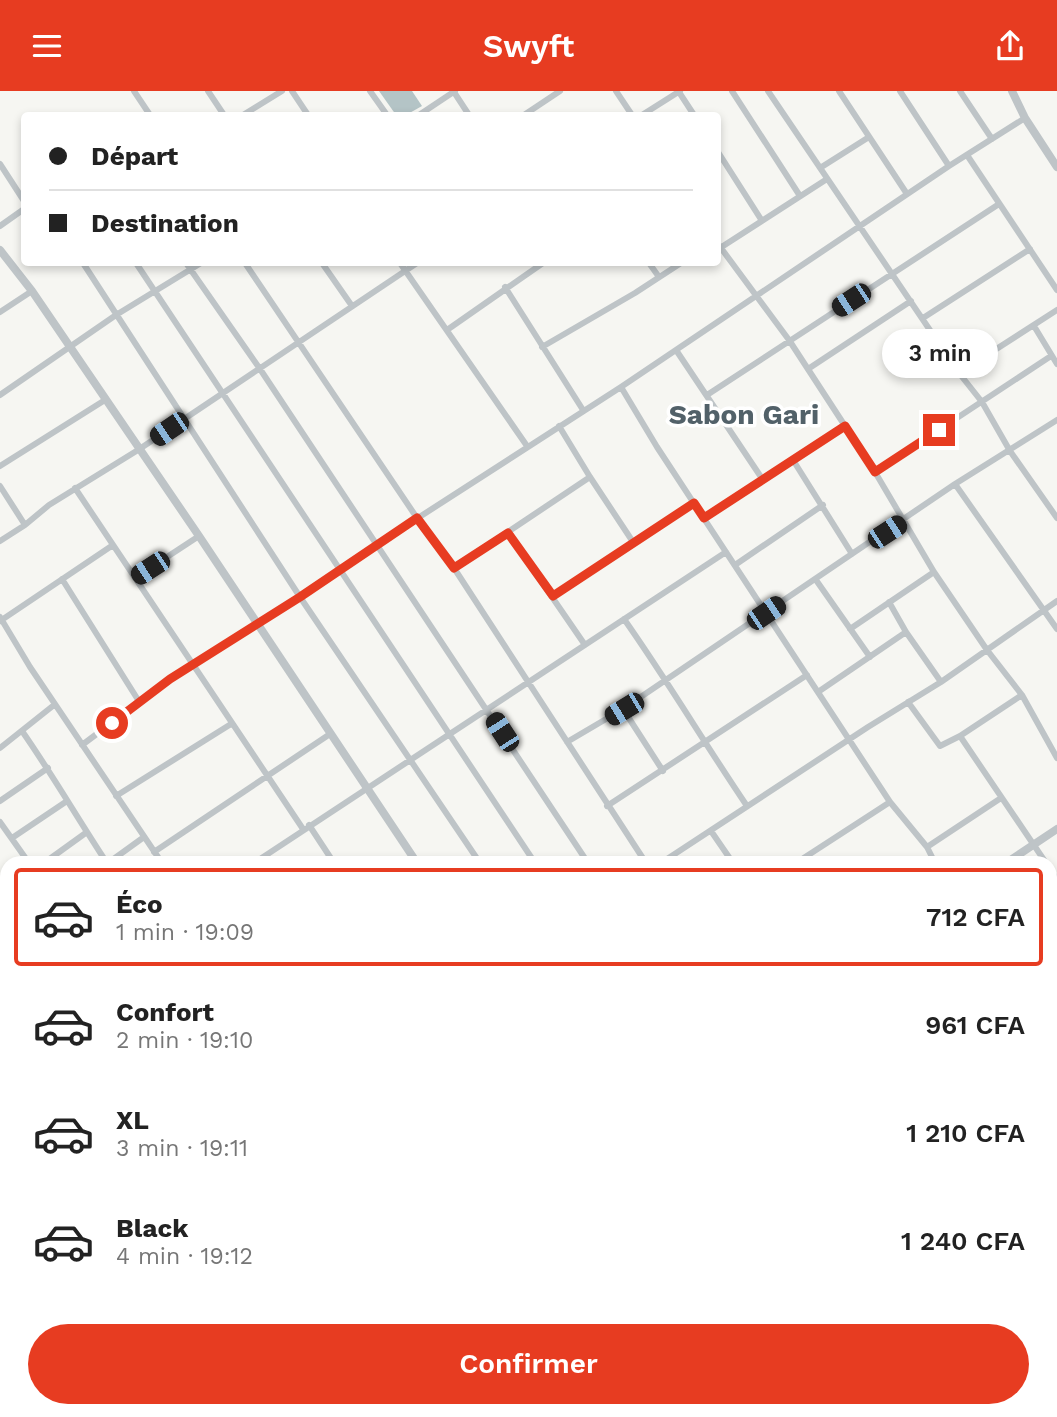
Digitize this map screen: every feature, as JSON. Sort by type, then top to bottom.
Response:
[{"type":"street","points":[[134,91],[148,112]]},
{"type":"street","points":[[208,91],[222,112]]},
{"type":"street","points":[[248,112],[282,91]]},
{"type":"street","points":[[370,91],[385,112]]},
{"type":"street","points":[[528,112],[560,91]]},
{"type":"street","points":[[616,91],[630,112]]},
{"type":"street","points":[[732,91],[800,196]]},
{"type":"street","points":[[768,91],[959,373],[982,402],[1010,451],[1057,518]]},
{"type":"street","points":[[839,91],[908,194]]},
{"type":"street","points":[[900,91],[949,166]]},
{"type":"street","points":[[960,91],[992,139]]},
{"type":"street","points":[[1012,91],[1025,118],[1057,167]]},
{"type":"street","points":[[294,92],[306,112]]},
{"type":"street","points":[[424,112],[454,92],[467,112]]},
{"type":"street","points":[[647,112],[679,92],[692,112]]},
{"type":"street","points":[[82,745],[194,664],[621,387],[949,166],[1025,118]]},
{"type":"street","points":[[820,168],[869,137]]},
{"type":"street","points":[[967,155],[1057,290]]},
{"type":"street","points":[[721,157],[762,221]]},
{"type":"street","points":[[0,164],[21,196]]},
{"type":"street","points":[[721,245],[827,179]]},
{"type":"street","points":[[707,395],[999,204]]},
{"type":"street","points":[[0,226],[21,211]]},
{"type":"street","points":[[721,249],[789,340],[875,472],[934,572],[987,650],[1022,695],[1057,758]]},
{"type":"street","points":[[923,318],[1030,249]]},
{"type":"street","points":[[0,250],[32,291],[199,536],[412,856]]},
{"type":"street","points":[[85,266],[300,597],[475,856]]},
{"type":"street","points":[[138,266],[530,856]]},
{"type":"street","points":[[189,266],[583,856]]},
{"type":"street","points":[[0,395],[116,315],[196,266]]},
{"type":"street","points":[[247,266],[417,518],[454,568],[641,856]]},
{"type":"street","points":[[324,266],[352,306]]},
{"type":"street","points":[[402,266],[527,446]]},
{"type":"street","points":[[0,541],[49,505],[138,450],[412,266]]},
{"type":"street","points":[[447,330],[538,266]]},
{"type":"street","points":[[651,266],[659,277]]},
{"type":"street","points":[[542,347],[676,266]]},
{"type":"street","points":[[505,287],[583,410]]},
{"type":"street","points":[[0,312],[32,291]]},
{"type":"street","points":[[808,369],[911,300]]},
{"type":"street","points":[[959,373],[1057,310]]},
{"type":"street","points":[[1034,326],[1057,364]]},
{"type":"street","points":[[676,350],[763,480]]},
{"type":"street","points":[[875,472],[1051,356]]},
{"type":"street","points":[[621,387],[890,802],[932,856]]},
{"type":"street","points":[[0,466],[105,400]]},
{"type":"street","points":[[567,743],[624,709],[710,648],[1057,420]]},
{"type":"street","points":[[559,426],[633,542]]},
{"type":"street","points":[[704,518],[845,426]]},
{"type":"street","points":[[793,460],[852,554]]},
{"type":"street","points":[[454,568],[590,477]]},
{"type":"street","points":[[956,484],[1057,629]]},
{"type":"street","points":[[0,486],[25,525]]},
{"type":"street","points":[[75,488],[266,776],[329,856]]},
{"type":"street","points":[[553,596],[694,503]]},
{"type":"street","points":[[735,565],[823,505]]},
{"type":"street","points":[[508,533],[585,645]]},
{"type":"street","points":[[135,578],[199,536]]},
{"type":"street","points":[[113,545],[1,619],[54,705],[157,856]]},
{"type":"street","points":[[264,856],[726,552]]},
{"type":"street","points":[[850,629],[934,572]]},
{"type":"street","points":[[62,579],[140,703]]},
{"type":"street","points":[[816,580],[870,657]]},
{"type":"street","points":[[672,856],[849,739],[941,682],[1057,601]]},
{"type":"street","points":[[889,602],[941,682]]},
{"type":"street","points":[[624,619],[747,806]]},
{"type":"street","points":[[818,692],[906,632]]},
{"type":"street","points":[[607,806],[807,675]]},
{"type":"street","points":[[908,702],[940,746],[1022,695]]},
{"type":"street","points":[[0,748],[54,705]]},
{"type":"street","points":[[624,709],[663,771]]},
{"type":"street","points":[[116,796],[231,724]]},
{"type":"street","points":[[22,731],[102,856]]},
{"type":"street","points":[[154,852],[330,734]]},
{"type":"street","points":[[960,736],[1042,856]]},
{"type":"street","points":[[0,800],[48,768]]},
{"type":"street","points":[[927,847],[1001,798]]},
{"type":"street","points":[[12,838],[67,801]]},
{"type":"street","points":[[809,856],[890,802]]},
{"type":"street","points":[[0,822],[24,856]]},
{"type":"street","points":[[1016,856],[1057,829]]},
{"type":"street","points":[[712,831],[728,856]]},
{"type":"street","points":[[54,856],[87,832]]},
{"type":"street","points":[[117,856],[144,837]]},
{"type":"shaded area","points":[[379,91],[412,91],[422,106],[411,112],[394,112]]},
{"type":"district","name":"Sabon Gari","points":[[744,414]]},
{"type":"route","points":[[112,723],[170,679],[300,597],[417,518],[454,568],[508,533],[553,596],[694,503],[704,518],[845,426],[875,472],[939,430]]}]
